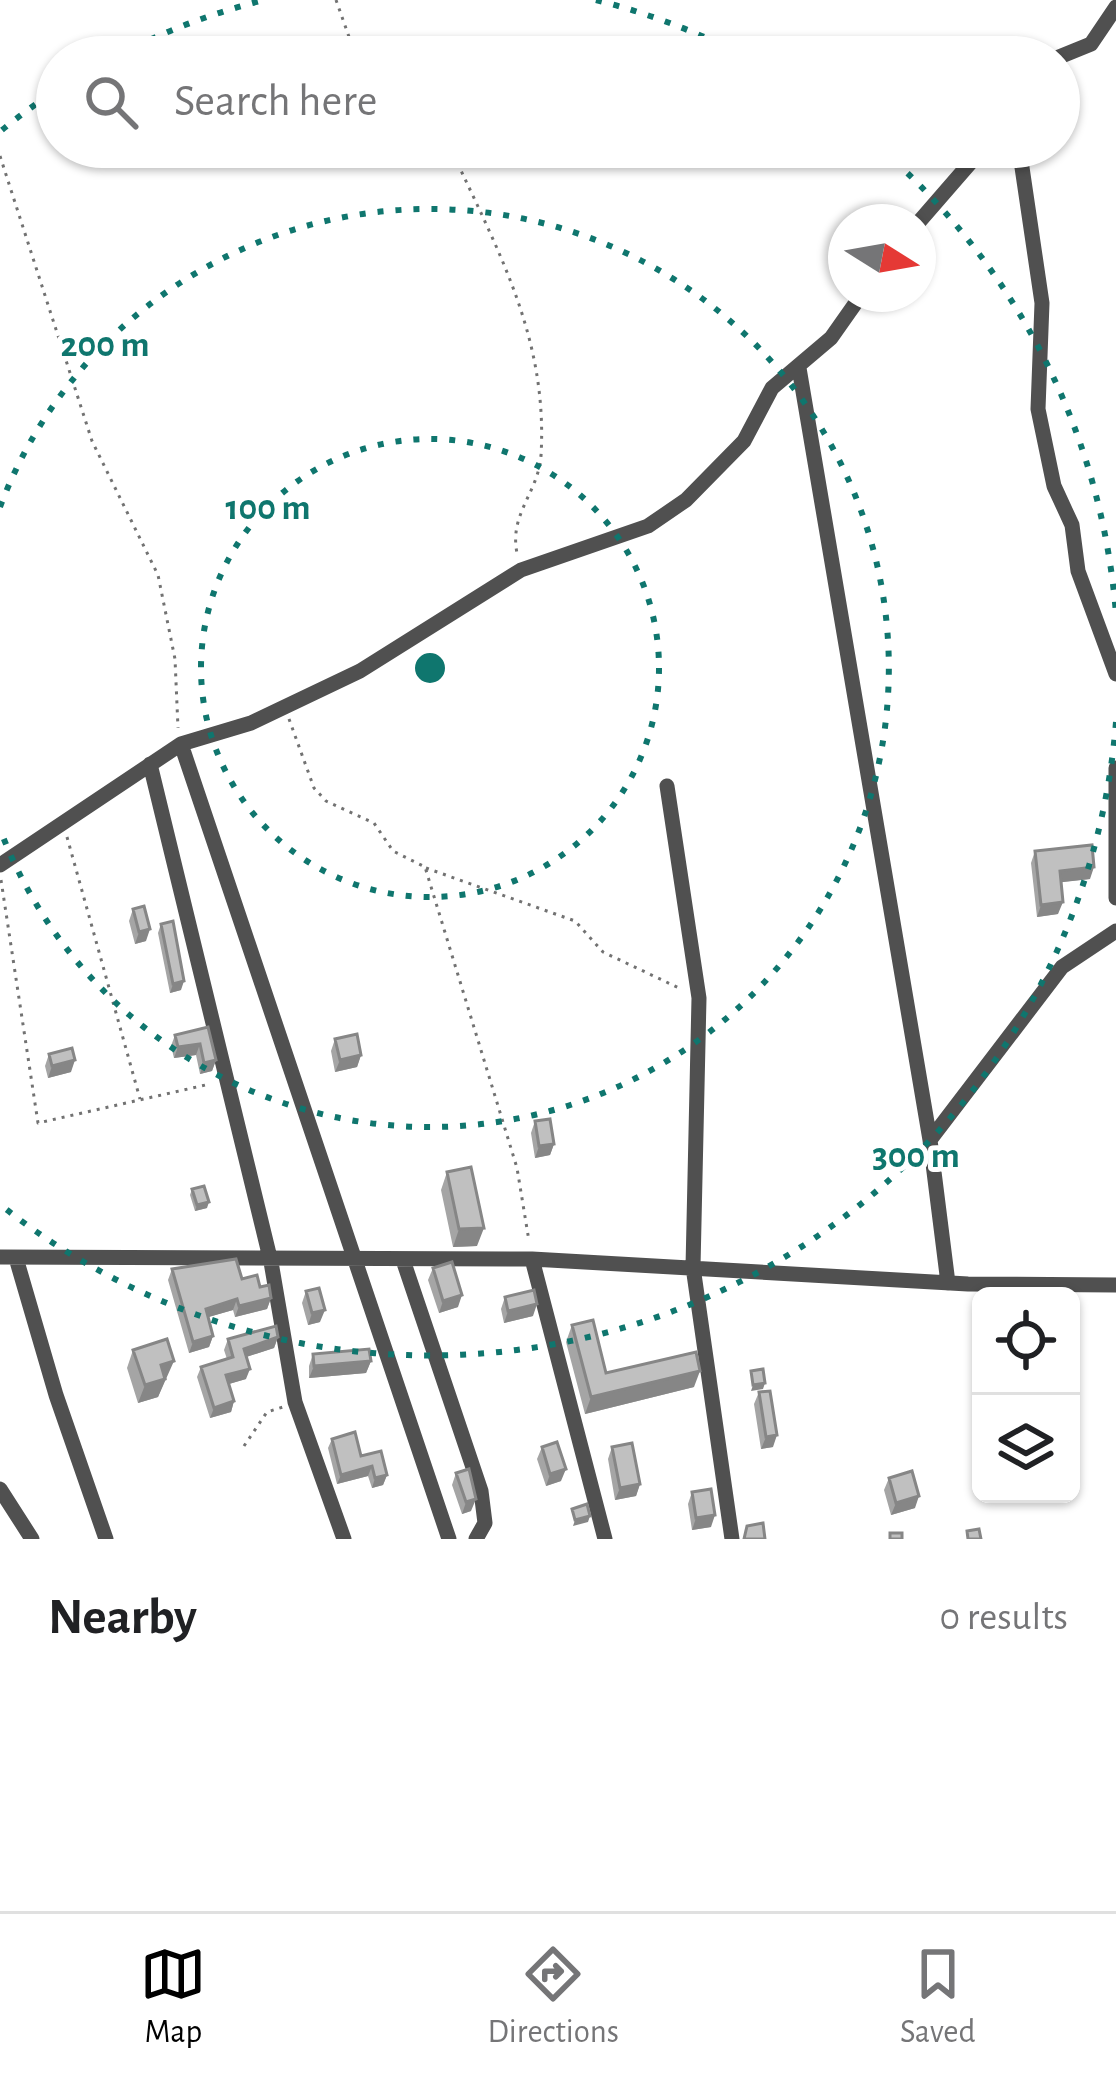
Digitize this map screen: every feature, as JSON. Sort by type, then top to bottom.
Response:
[{"type":"street","points":[[1080,48],[1091,44],[1116,7]]},
{"type":"street","points":[[934,204],[966,168]]},
{"type":"street","points":[[1022,168],[1042,303],[1037,409],[1054,486],[1072,525],[1078,571],[1116,674]]},
{"type":"street","points":[[0,868],[181,744],[233,731],[359,671],[520,570],[648,526],[686,500],[744,441],[772,388],[831,338],[849,312]]},
{"type":"street","points":[[799,368],[930,1140],[948,1283]]},
{"type":"street","points":[[181,744],[449,1539]]},
{"type":"street","points":[[150,764],[271,1262],[295,1402],[344,1539]]},
{"type":"street","points":[[1116,768],[1116,898]]},
{"type":"street","points":[[667,786],[699,998],[693,1267],[732,1539]]},
{"type":"street","points":[[930,1140],[1062,968],[1116,931]]},
{"type":"street","points":[[106,1539],[8,1257],[271,1262],[532,1259],[948,1283],[1116,1285]]},
{"type":"street","points":[[532,1259],[604,1539]]},
{"type":"street","points":[[403,1260],[481,1491],[485,1522],[476,1539]]},
{"type":"street","points":[[1,1494],[32,1539]]},
{"type":"path","points":[[336,0],[349,36]]},
{"type":"path","points":[[0,156],[92,441],[158,575],[175,659],[173,710],[181,744]]},
{"type":"path","points":[[459,168],[526,316],[542,382],[541,463],[516,515],[520,570]]},
{"type":"path","points":[[284,706],[314,788],[326,801],[374,823],[393,851],[424,867],[575,921],[603,952],[699,998]]},
{"type":"path","points":[[64,824],[140,1099]]},
{"type":"path","points":[[424,867],[517,1168],[532,1259]]},
{"type":"path","points":[[0,868],[38,1123],[227,1081]]},
{"type":"path","points":[[244,1446],[267,1412],[295,1402]]},
{"type":"building","points":[[1092,845],[1094,867],[1060,871],[1063,902],[1041,905],[1035,851]]},
{"type":"building","points":[[144,906],[150,929],[139,932],[133,909]]},
{"type":"building","points":[[173,921],[184,981],[173,984],[161,924]]},
{"type":"building","points":[[208,1027],[216,1060],[204,1063],[200,1044],[178,1047],[175,1035]]},
{"type":"building","points":[[357,1034],[361,1055],[340,1060],[335,1039]]},
{"type":"building","points":[[72,1048],[75,1060],[52,1066],[49,1054]]},
{"type":"building","points":[[550,1119],[554,1144],[539,1146],[535,1121]]},
{"type":"building","points":[[471,1167],[484,1228],[459,1229],[447,1172]]},
{"type":"building","points":[[204,1186],[209,1202],[197,1205],[192,1189]]},
{"type":"building","points":[[236,1259],[242,1279],[257,1275],[260,1287],[269,1285],[271,1298],[239,1306],[237,1299],[206,1309],[213,1336],[193,1342],[172,1269]]},
{"type":"building","points":[[452,1262],[462,1295],[443,1301],[433,1268]]},
{"type":"building","points":[[319,1288],[325,1310],[312,1313],[306,1291]]},
{"type":"building","points":[[534,1290],[537,1304],[508,1311],[505,1297]]},
{"type":"building","points":[[593,1320],[606,1373],[696,1352],[700,1371],[591,1397],[572,1325]]},
{"type":"building","points":[[276,1326],[278,1337],[244,1349],[250,1369],[226,1375],[234,1401],[214,1408],[201,1367],[233,1357],[228,1339]]},
{"type":"building","points":[[167,1339],[174,1361],[161,1365],[165,1379],[145,1385],[133,1350]]},
{"type":"building","points":[[369,1349],[371,1361],[314,1366],[313,1354]]},
{"type":"building","points":[[763,1369],[765,1383],[753,1385],[751,1371]]},
{"type":"building","points":[[770,1391],[777,1435],[766,1437],[759,1392]]},
{"type":"building","points":[[355,1432],[361,1456],[381,1451],[387,1475],[375,1478],[372,1466],[341,1475],[332,1439]]},
{"type":"building","points":[[557,1442],[566,1469],[550,1474],[542,1447]]},
{"type":"building","points":[[632,1443],[640,1484],[620,1488],[612,1447]]},
{"type":"building","points":[[469,1469],[476,1499],[466,1502],[456,1473]]},
{"type":"building","points":[[912,1471],[919,1496],[896,1503],[889,1478]]},
{"type":"building","points":[[711,1489],[715,1515],[696,1518],[692,1492]]},
{"type":"building","points":[[587,1504],[590,1516],[575,1520],[572,1509]]},
{"type":"building","points":[[763,1523],[765,1539],[744,1539],[747,1526]]},
{"type":"building","points":[[979,1529],[981,1539],[968,1539],[967,1531]]}]
